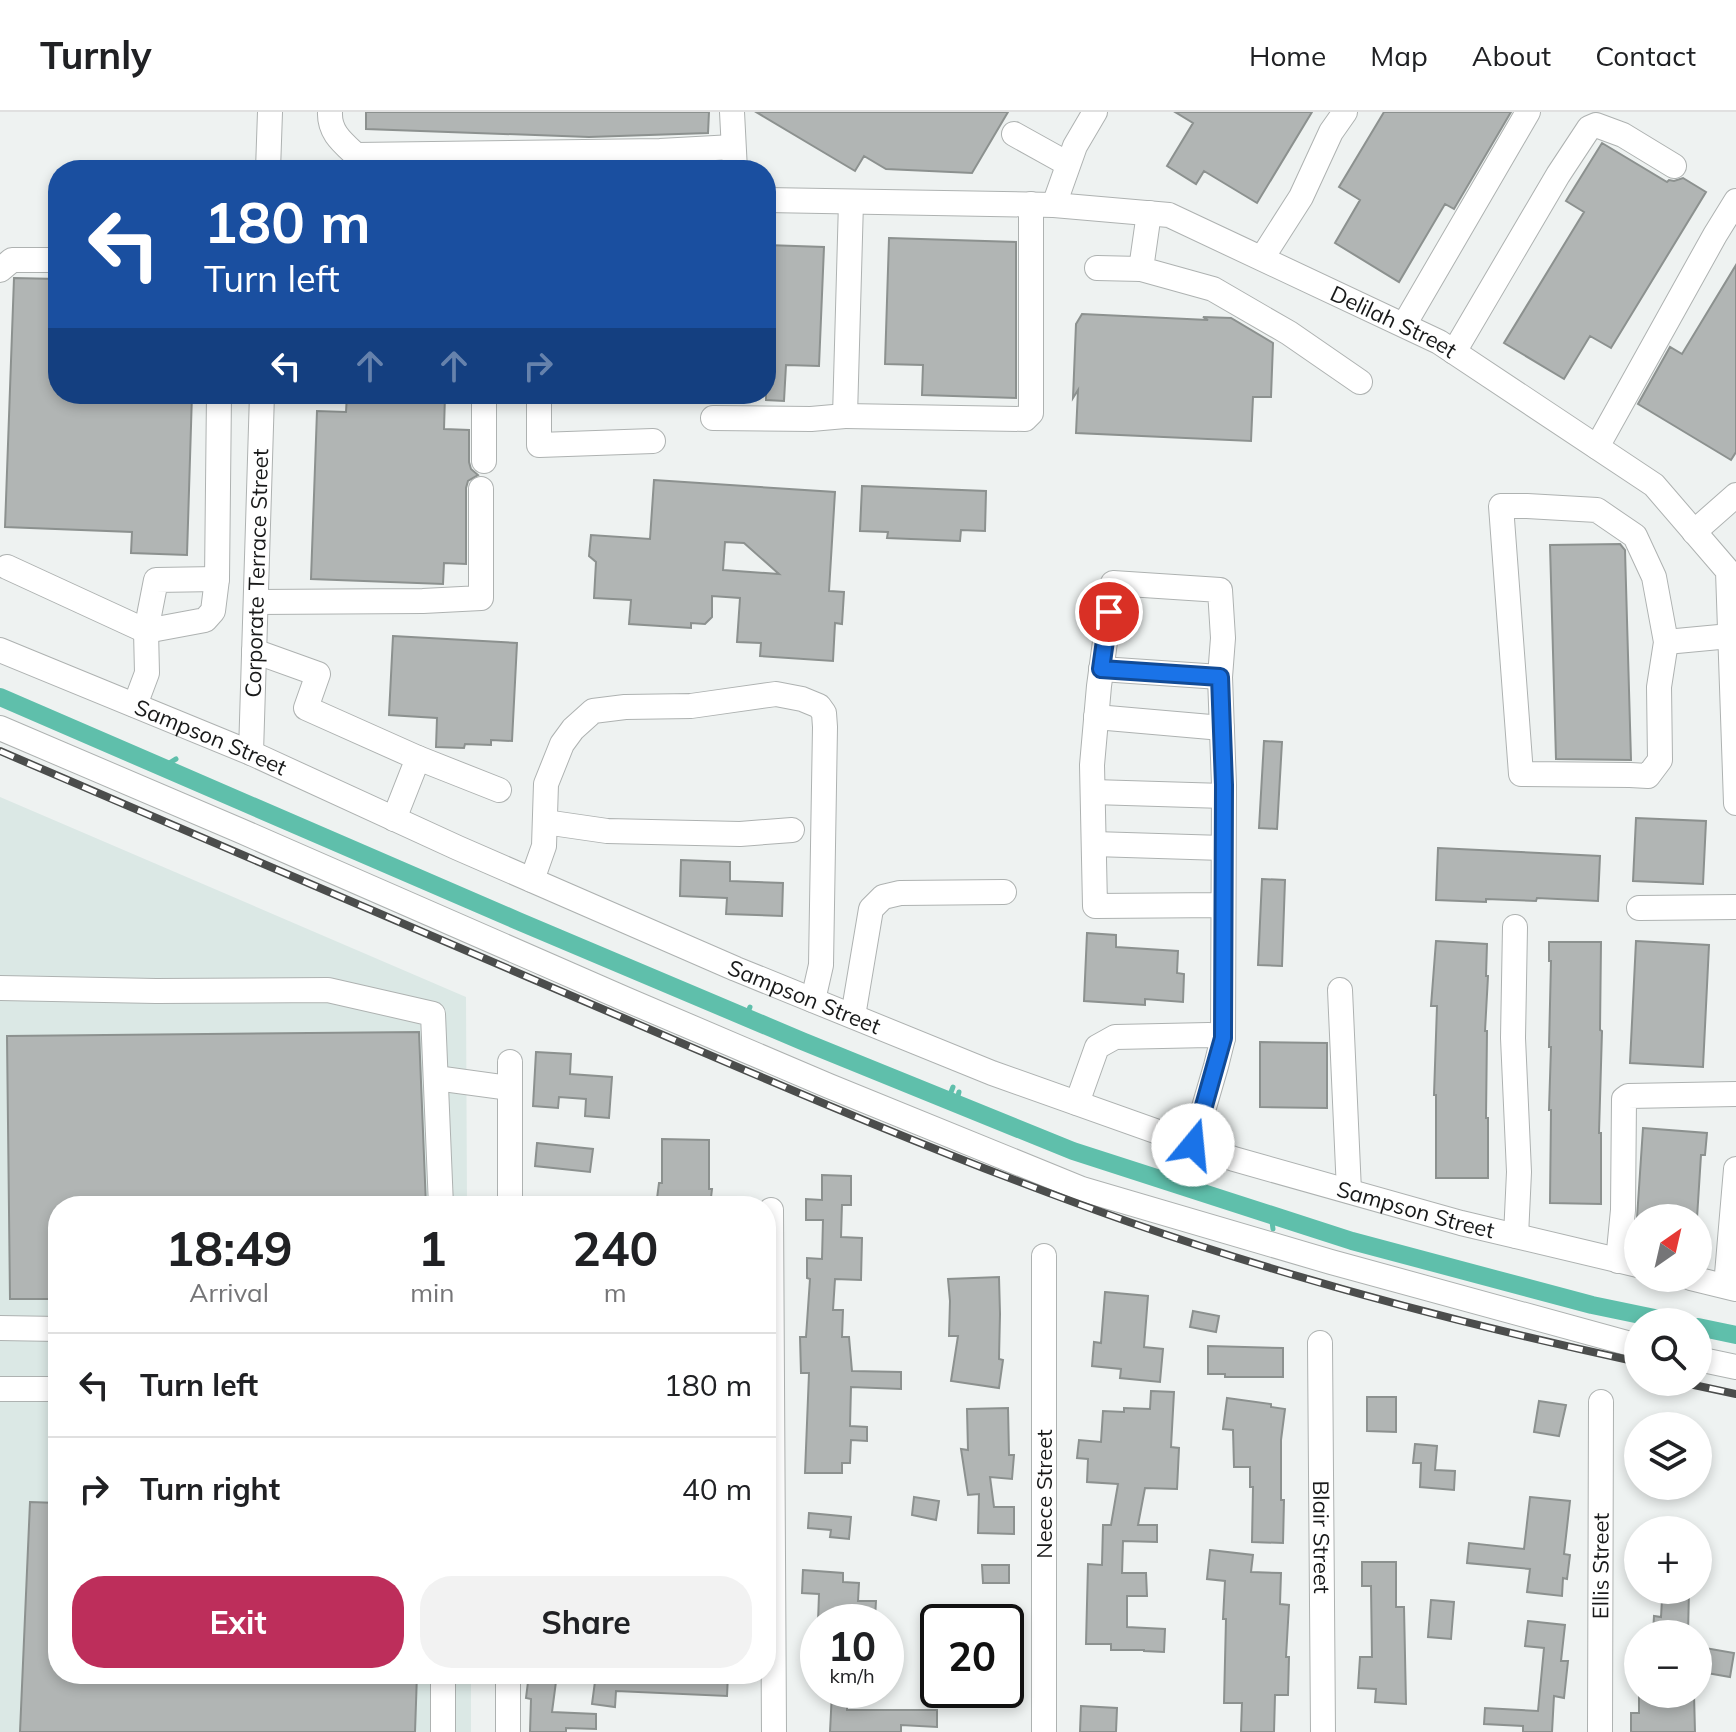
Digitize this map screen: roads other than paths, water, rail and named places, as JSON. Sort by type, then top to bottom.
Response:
[{"type":"street","points":[[268,160],[270,112]]},
{"type":"street","points":[[330,112],[330,124],[340,141],[356,155],[660,151],[734,158],[732,112]]},
{"type":"street","points":[[1262,258],[1301,197],[1331,132],[1345,112]]},
{"type":"street","points":[[1404,325],[1528,112]]},
{"type":"street","points":[[713,418],[811,419],[845,416],[1025,419],[1031,413],[1042,204],[1068,164],[1088,115]]},
{"type":"street","points":[[1454,352],[1589,128],[1596,125],[1623,135],[1674,166]]},
{"type":"street","points":[[1014,134],[1068,164]]},
{"type":"street","name":"Delilah Street","points":[[776,200],[1042,204],[1169,215],[1439,342],[1654,485],[1728,571],[1736,803]]},
{"type":"street","points":[[1597,447],[1736,201]]},
{"type":"street","points":[[845,416],[851,202]]},
{"type":"street","points":[[1141,269],[1149,213]]},
{"type":"street","points":[[0,270],[12,260],[48,260]]},
{"type":"street","points":[[1097,268],[1141,269],[1213,289],[1289,333],[1360,382]]},
{"type":"street","points":[[2,564],[146,631],[205,620],[213,611],[217,579],[219,404]]},
{"type":"street","name":"Corporate Terrace Street","points":[[251,753],[262,404]]},
{"type":"street","points":[[484,404],[484,461]]},
{"type":"street","points":[[539,404],[539,445],[653,441]]},
{"type":"street","points":[[256,602],[481,598],[481,489]]},
{"type":"street","points":[[1694,532],[1736,495]]},
{"type":"street","points":[[1501,506],[1597,510],[1635,536],[1654,577],[1666,642],[1659,687],[1660,760],[1648,776],[1521,774],[1501,506]]},
{"type":"street","points":[[218,518],[258,517]]},
{"type":"street","points":[[135,705],[147,673],[146,631],[156,580],[217,579]]},
{"type":"street","points":[[1193,1145],[1223,1038],[1224,796],[1220,677],[1223,638],[1220,590],[1113,583],[1092,765],[1095,906],[1223,905]]},
{"type":"street","points":[[1666,642],[1730,636]]},
{"type":"street","name":"Sampson Street","points":[[0,650],[251,753],[736,969],[992,1073],[1234,1159],[1516,1236],[1624,1262]]},
{"type":"street","points":[[254,651],[318,674],[306,708],[499,790]]},
{"type":"street","points":[[1101,669],[1220,677]]},
{"type":"street","points":[[532,880],[544,846],[546,784],[562,744],[593,711],[691,706],[776,694],[819,706],[824,713],[825,727],[823,930],[821,965],[813,1000]]},
{"type":"street","points":[[1096,717],[1222,728]]},
{"type":"street","points":[[0,728],[785,1067],[1082,1189],[1331,1262],[1624,1342]]},
{"type":"street","points":[[394,819],[418,758]]},
{"type":"street","points":[[1093,792],[1224,796]]},
{"type":"street","points":[[545,822],[607,831],[740,834],[792,830]]},
{"type":"street","points":[[1094,844],[1223,848]]},
{"type":"street","points":[[853,1016],[871,909],[883,897],[900,893],[1004,892]]},
{"type":"street","points":[[1639,908],[1736,907]]},
{"type":"street","points":[[1515,927],[1513,1038],[1519,1172],[1516,1236]]},
{"type":"street","points":[[0,988],[328,990],[433,1014],[441,1196]]},
{"type":"street","points":[[1340,990],[1349,1191]]},
{"type":"street","points":[[1077,1103],[1097,1047],[1115,1037],[1209,1035],[1223,1038]]},
{"type":"street","points":[[510,1062],[510,1196]]},
{"type":"street","points":[[436,1078],[510,1088]]},
{"type":"street","points":[[1624,1221],[1624,1099],[1628,1096],[1736,1094]]},
{"type":"street","points":[[1731,1288],[1735,1181]]},
{"type":"street","name":"Neece Street","points":[[1044,1256],[1044,1732]]},
{"type":"street","points":[[0,1328],[48,1329]]},
{"type":"street","name":"Blair Street","points":[[1320,1343],[1323,1732]]},
{"type":"street","points":[[1712,1362],[1736,1367]]},
{"type":"street","points":[[0,1389],[48,1389]]},
{"type":"street","name":"Ellis Street","points":[[1600,1732],[1601,1402]]},
{"type":"street","points":[[443,1684],[443,1732]]},
{"type":"street","points":[[508,1684],[508,1732]]},
{"type":"street","points":[[773,1684],[774,1732]]},
{"type":"waterway","points":[[0,697],[518,921],[1073,1151],[1352,1241],[1624,1312]]},
{"type":"waterway","points":[[163,767],[176,759]]},
{"type":"waterway","points":[[746,1017],[750,1007]]},
{"type":"waterway","points":[[948,1100],[953,1087]]},
{"type":"waterway","points":[[956,1103],[959,1092]]},
{"type":"waterway","points":[[1271,1215],[1273,1229]]},
{"type":"waterway","points":[[1712,1330],[1736,1335]]},
{"type":"railway","points":[[0,751],[801,1094],[1063,1198],[1191,1243],[1318,1282],[1445,1317],[1624,1359]]},
{"type":"railway","points":[[1712,1389],[1736,1394]]}]
